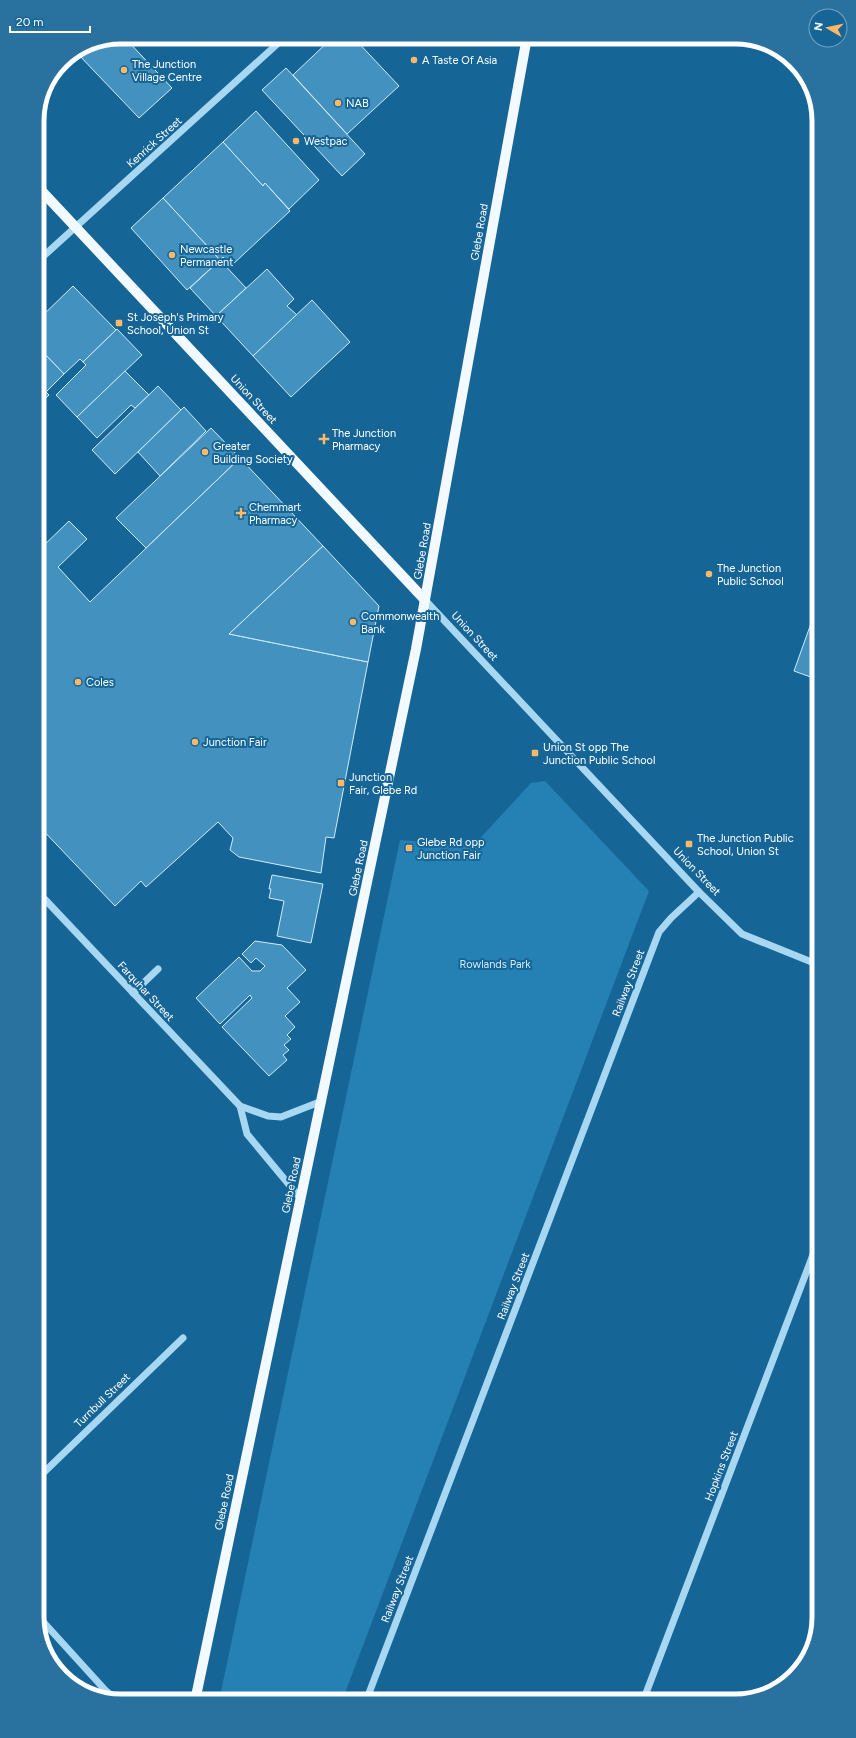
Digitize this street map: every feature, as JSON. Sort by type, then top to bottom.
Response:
[{"type":"main road","name":"Glebe Road","points":[[196,1694],[322,1101],[425,600],[526,44]]},
{"type":"main road","name":"Union Street","points":[[44,193],[425,600]]},
{"type":"street","name":"Kenrick Street","points":[[44,256],[277,44]]},
{"type":"street","name":"Union Street","points":[[425,600],[699,892],[742,934],[812,962]]},
{"type":"street","name":"Railway Street","points":[[369,1694],[659,932],[671,918],[699,892]]},
{"type":"street","name":"Farquhar Street","points":[[44,898],[240,1106],[268,1116],[282,1117],[322,1101]]},
{"type":"street","points":[[133,993],[158,969]]},
{"type":"street","name":"Farquhar Street","points":[[240,1106],[247,1134],[301,1198]]},
{"type":"street","name":"Hopkins Street","points":[[646,1694],[812,1257]]},
{"type":"street","name":"Turnbull Street","points":[[44,1472],[183,1338]]},
{"type":"street","points":[[45,1623],[109,1693]]},
{"type":"green space","name":"Rowlands Park","points":[[545,781],[649,891],[345,1694],[220,1694],[400,840],[473,846],[531,783]]},
{"type":"building","name":"The Junction Village Centre","points":[[131,44],[172,88],[139,118],[80,56],[96,48],[111,45]]},
{"type":"building","points":[[326,44],[360,44],[399,86],[347,134],[293,75]]},
{"type":"building","points":[[286,68],[365,154],[342,176],[262,90]]},
{"type":"building","points":[[256,111],[319,180],[289,209],[265,183],[263,186],[223,142]]},
{"type":"building","points":[[223,142],[263,186],[265,183],[290,211],[231,266],[223,257],[220,260],[163,198]]},
{"type":"building","points":[[163,198],[220,260],[187,290],[131,228]]},
{"type":"building","points":[[220,260],[246,288],[216,316],[190,288]]},
{"type":"building","points":[[267,269],[294,299],[287,306],[297,315],[253,356],[216,316]]},
{"type":"building","points":[[73,286],[116,330],[83,362],[80,359],[64,374],[44,353],[44,314]]},
{"type":"building","points":[[312,300],[350,342],[291,397],[253,356]]},
{"type":"building","points":[[117,329],[142,355],[77,417],[56,395],[86,365],[83,362]]},
{"type":"building","points":[[44,353],[64,374],[46,392],[49,395],[44,400]]},
{"type":"building","points":[[125,371],[149,395],[135,408],[131,405],[97,438],[77,417]]},
{"type":"building","points":[[158,386],[181,410],[115,474],[92,450]]},
{"type":"building","points":[[184,407],[206,431],[160,476],[138,452]]},
{"type":"building","points":[[211,428],[240,458],[146,548],[116,518]]},
{"type":"building","name":"Junction Fair","points":[[240,458],[323,546],[229,634],[368,662],[334,838],[326,837],[321,873],[239,857],[230,850],[233,838],[218,822],[146,887],[141,881],[115,906],[44,831],[44,545],[69,521],[87,539],[58,567],[90,602]]},
{"type":"building","points":[[323,546],[379,606],[368,662],[229,634]]},
{"type":"building","points":[[812,621],[812,677],[794,671]]},
{"type":"building","points":[[272,875],[323,884],[311,943],[277,936],[284,901],[269,898]]},
{"type":"building","points":[[255,941],[282,945],[306,970],[287,988],[300,1002],[285,1016],[295,1027],[287,1035],[291,1039],[284,1045],[289,1050],[283,1055],[287,1060],[269,1076],[222,1027],[252,998],[250,995],[220,1024],[196,998],[239,957],[252,971],[260,971],[265,966],[256,958],[251,963],[242,954]]},
{"type":"place","name":"A Taste Of Asia","points":[[414,60]]},
{"type":"place","name":"The Junction Village Centre","points":[[124,70]]},
{"type":"place","name":"NAB","points":[[338,103]]},
{"type":"place","name":"Westpac","points":[[296,141]]},
{"type":"place","name":"Newcastle Permanent","points":[[172,255]]},
{"type":"place","name":"St Joseph's Primary School, Union St","points":[[119,323]]},
{"type":"place","name":"The Junction Pharmacy","points":[[324,439]]},
{"type":"place","name":"Greater Building Society","points":[[205,452]]},
{"type":"place","name":"Chemmart Pharmacy","points":[[241,513]]},
{"type":"place","name":"The Junction Public School","points":[[709,574]]},
{"type":"place","name":"Commonwealth Bank","points":[[353,622]]},
{"type":"place","name":"Coles","points":[[78,682]]},
{"type":"place","name":"Junction Fair","points":[[195,742]]},
{"type":"place","name":"Union St opp The Junction Public School","points":[[535,753]]},
{"type":"place","name":"Junction Fair, Glebe Rd","points":[[341,783]]},
{"type":"place","name":"The Junction Public School, Union St","points":[[689,844]]},
{"type":"place","name":"Glebe Rd opp Junction Fair","points":[[409,848]]}]
